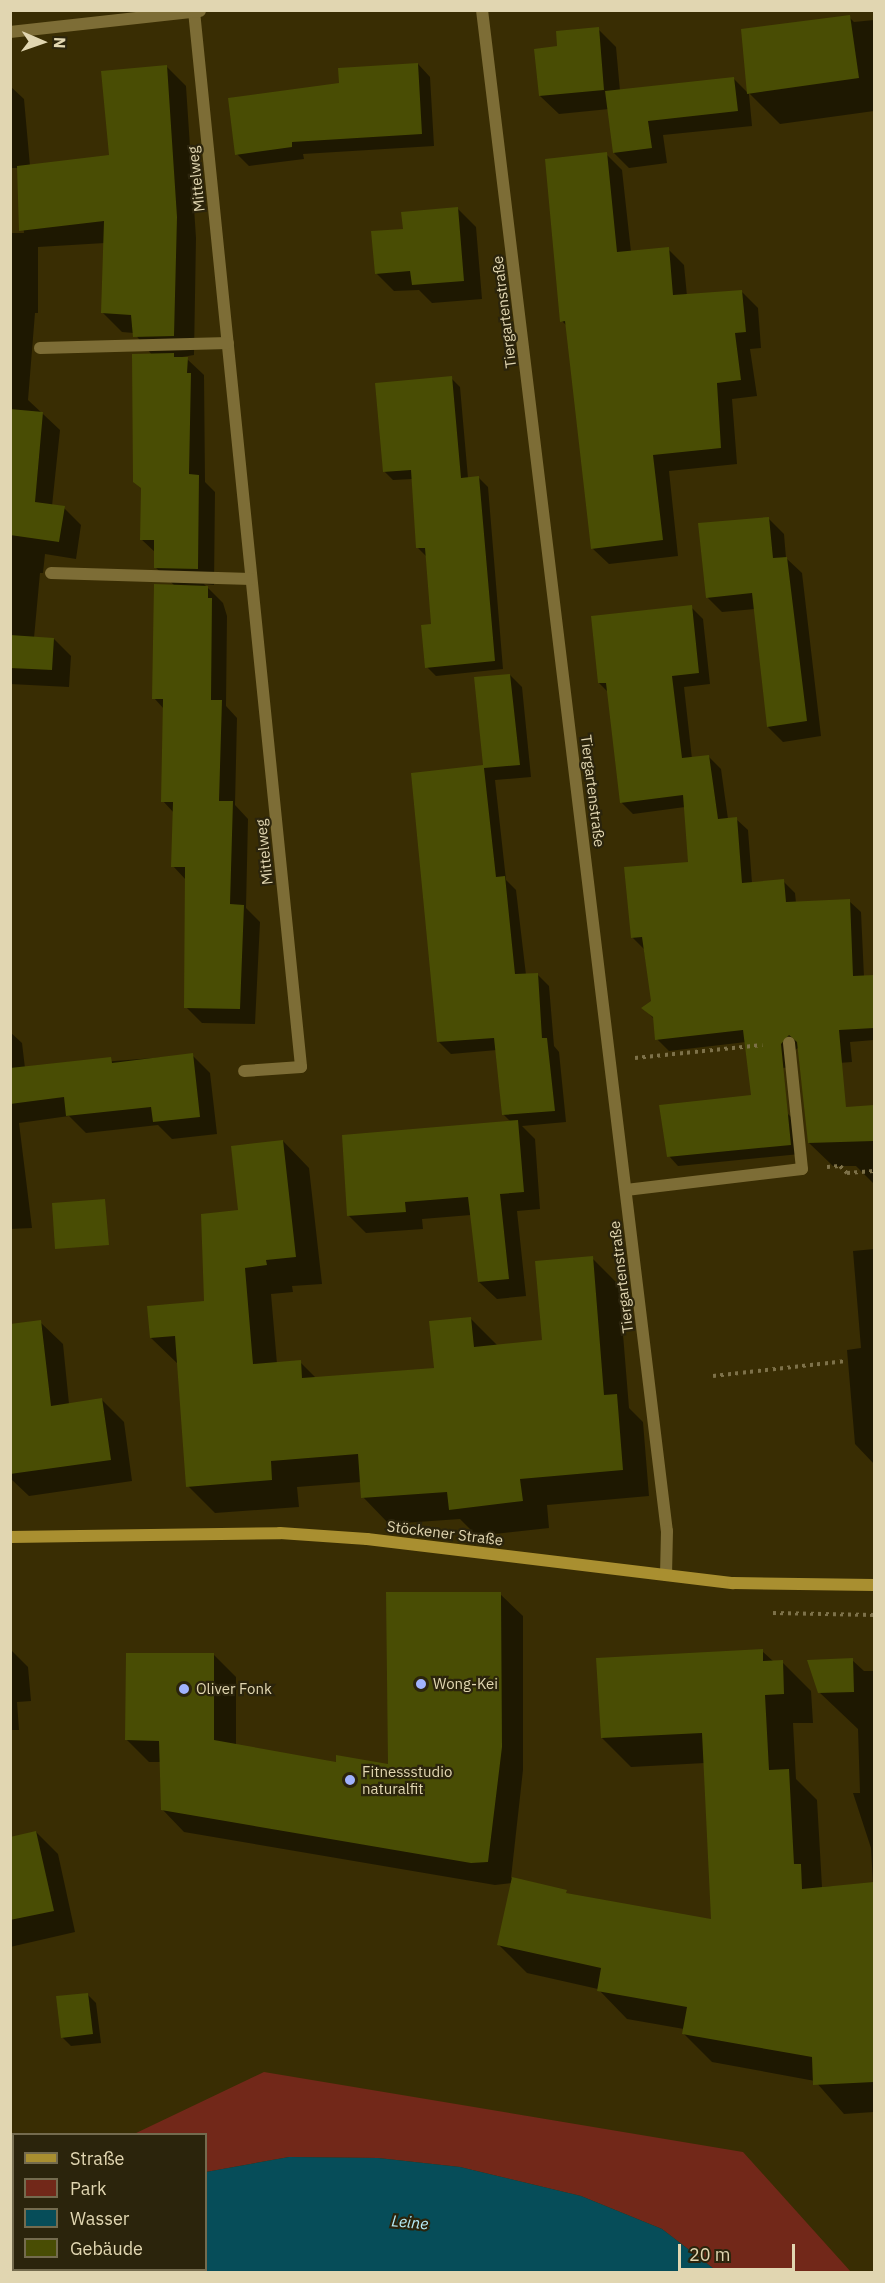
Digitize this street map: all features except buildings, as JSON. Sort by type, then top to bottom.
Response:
[{"type":"main road","name":"Stöckener Straße","points":[[10,1537],[280,1533],[368,1539],[748,1583],[874,1585]]},
{"type":"street","points":[[10,32],[201,10]]},
{"type":"street","name":"Tiergartenstraße","points":[[482,10],[667,1531],[666,1575]]},
{"type":"street","name":"Mittelweg","points":[[194,11],[301,1067],[244,1071]]},
{"type":"street","points":[[40,348],[228,343]]},
{"type":"street","points":[[51,573],[251,579]]},
{"type":"street","points":[[626,1190],[802,1169],[789,1043]]},
{"type":"path","points":[[611,1060],[789,1043]]},
{"type":"path","points":[[802,1169],[840,1166],[847,1173],[874,1171]]},
{"type":"path","points":[[713,1376],[846,1361]]},
{"type":"path","points":[[763,1611],[804,1616],[874,1615]]},
{"type":"green space","points":[[264,2072],[743,2152],[851,2272],[718,2272],[662,2229],[581,2196],[460,2167],[378,2158],[289,2157],[207,2172],[207,2133],[136,2133]]},
{"type":"water","name":"Leine","points":[[289,2157],[378,2158],[460,2167],[581,2196],[662,2229],[718,2272],[11,2272],[12,2264],[12,2271],[207,2271],[207,2172]]},
{"type":"place","name":"Wong-Kei","points":[[421,1684]]},
{"type":"place","name":"Oliver Fonk","points":[[184,1689]]},
{"type":"place","name":"Fitnessstudio naturalfit","points":[[350,1780]]}]
